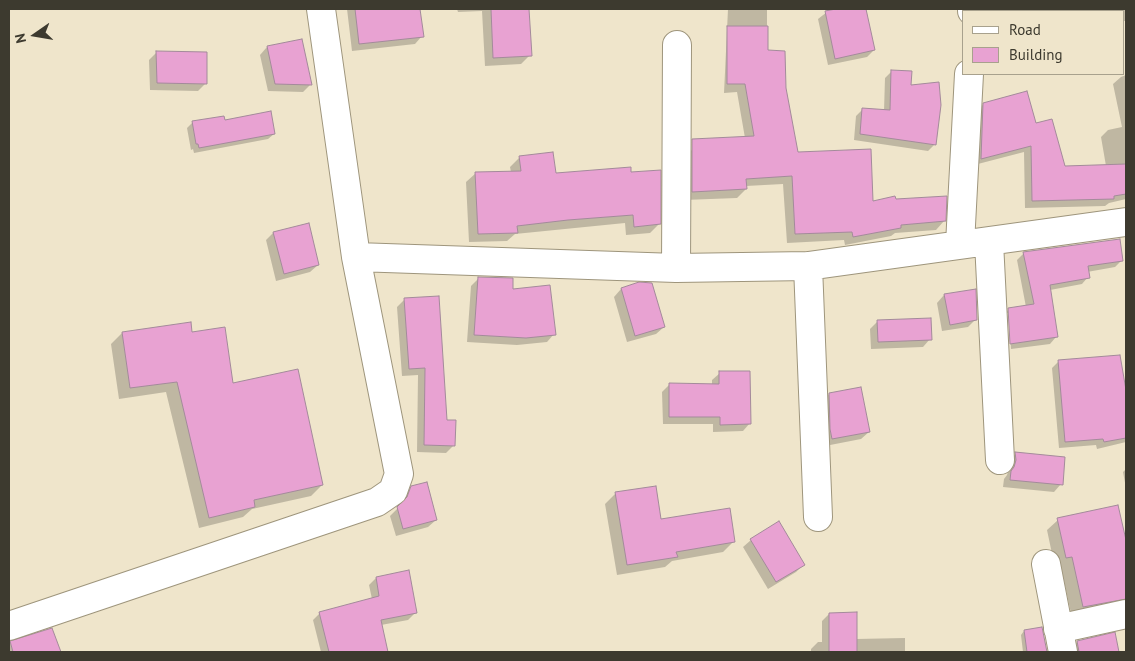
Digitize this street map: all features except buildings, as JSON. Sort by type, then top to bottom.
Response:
[{"type":"street","points":[[9,626],[377,502],[393,490],[399,474],[356,257],[321,9]]},
{"type":"street","points":[[676,268],[677,46]]},
{"type":"street","points":[[960,244],[969,75]]},
{"type":"street","points":[[356,257],[676,268],[808,266],[1126,222]]},
{"type":"street","points":[[989,242],[1000,460]]},
{"type":"street","points":[[808,266],[818,517]]},
{"type":"street","points":[[1046,564],[1061,641],[1126,614]]}]
